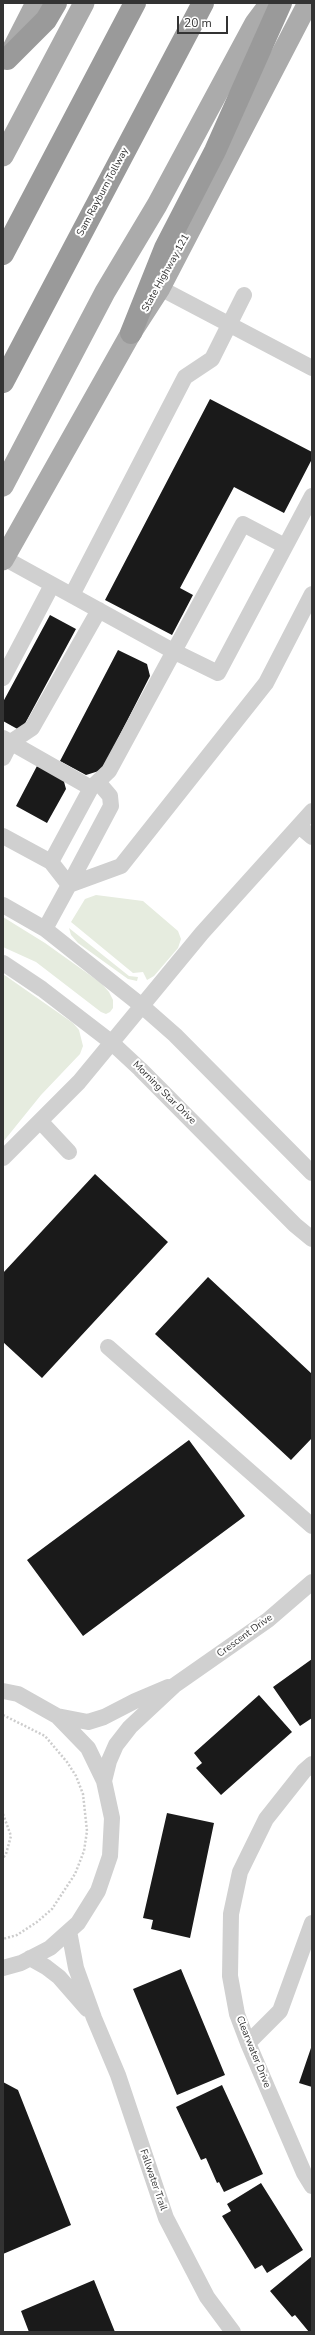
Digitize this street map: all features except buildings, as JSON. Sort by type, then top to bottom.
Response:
[{"type":"highway","points":[[5,63],[46,20],[56,3]]},
{"type":"highway","points":[[3,254],[135,3]]},
{"type":"highway","name":"Sam Rayburn Tollway","points":[[3,382],[203,3]]},
{"type":"highway","points":[[131,333],[165,248],[215,151],[280,3]]},
{"type":"main road","points":[[5,63],[36,3]]},
{"type":"main road","points":[[255,23],[262,3]]},
{"type":"main road","points":[[3,486],[105,292],[157,205],[255,23],[270,3]]},
{"type":"main road","points":[[3,156],[84,4]]},
{"type":"main road","name":"State Highway 121","points":[[4,559],[131,333],[160,288],[308,9]]},
{"type":"street","points":[[160,288],[312,368]]},
{"type":"street","points":[[72,595],[186,377],[212,359],[244,295]]},
{"type":"street","points":[[4,559],[218,674],[312,496]]},
{"type":"street","points":[[51,862],[94,785],[109,771],[243,524],[285,546]]},
{"type":"street","points":[[3,678],[52,585]]},
{"type":"street","points":[[69,885],[121,866],[266,683],[312,594]]},
{"type":"street","points":[[7,740],[32,728],[99,610]]},
{"type":"street","points":[[7,740],[94,785],[110,796],[111,806],[45,930]]},
{"type":"street","points":[[3,758],[7,740]]},
{"type":"street","points":[[3,1158],[78,1082],[202,933],[312,811]]},
{"type":"street","points":[[299,826],[312,837]]},
{"type":"street","points":[[3,836],[51,862],[69,885]]},
{"type":"street","points":[[3,905],[45,930],[142,1006],[175,1035],[312,1173]]},
{"type":"street","name":"Morning Star Drive","points":[[3,964],[42,989],[111,1042],[140,1068],[290,1220],[312,1239]]},
{"type":"street","points":[[40,1121],[69,1152]]},
{"type":"street","points":[[108,1346],[312,1526]]},
{"type":"street","name":"Crescent Drive","points":[[104,1781],[108,1761],[116,1745],[130,1727],[175,1685],[268,1620],[312,1582]]},
{"type":"street","name":"Crescent Drive","points":[[57,1716],[88,1722],[104,1717],[135,1701],[175,1685]]},
{"type":"street","points":[[3,1691],[18,1694],[57,1716],[88,1748],[104,1781],[112,1818],[110,1856],[98,1891],[78,1923],[50,1948],[30,1958],[3,1968]]},
{"type":"street","name":"Clearwater Drive","points":[[312,1764],[304,1771],[266,1819],[240,1872],[231,1914],[230,1976],[237,2014],[248,2043],[304,2173],[312,2186]]},
{"type":"street","points":[[248,2043],[280,2011],[312,1923]]},
{"type":"street","name":"Fallwater Trail","points":[[69,1931],[76,1968],[94,2018],[118,2074],[166,2218],[207,2297],[233,2332]]},
{"type":"street","name":"Fallwater Trail","points":[[30,1958],[59,1977],[94,2018]]},
{"type":"path","points":[[3,1715],[45,1736],[67,1762],[76,1776],[83,1794],[87,1831],[84,1851],[75,1874],[52,1909],[37,1922],[17,1935],[3,1939]]},
{"type":"path","points":[[3,1814],[11,1836],[6,1854],[3,1858]]},
{"type":"shaded area","points":[[96,895],[143,901],[178,931],[181,939],[178,948],[154,976],[147,980],[143,972],[133,973],[71,922],[85,899]]},
{"type":"shaded area","points":[[3,917],[45,943],[101,983],[109,992],[113,1000],[113,1008],[110,1012],[106,1014],[101,1012],[36,962],[3,947]]},
{"type":"shaded area","points":[[69,928],[129,976],[138,977],[137,981],[128,979],[78,943],[71,935]]},
{"type":"shaded area","points":[[3,974],[73,1023],[79,1030],[83,1046],[80,1054],[41,1095],[3,1142]]}]
